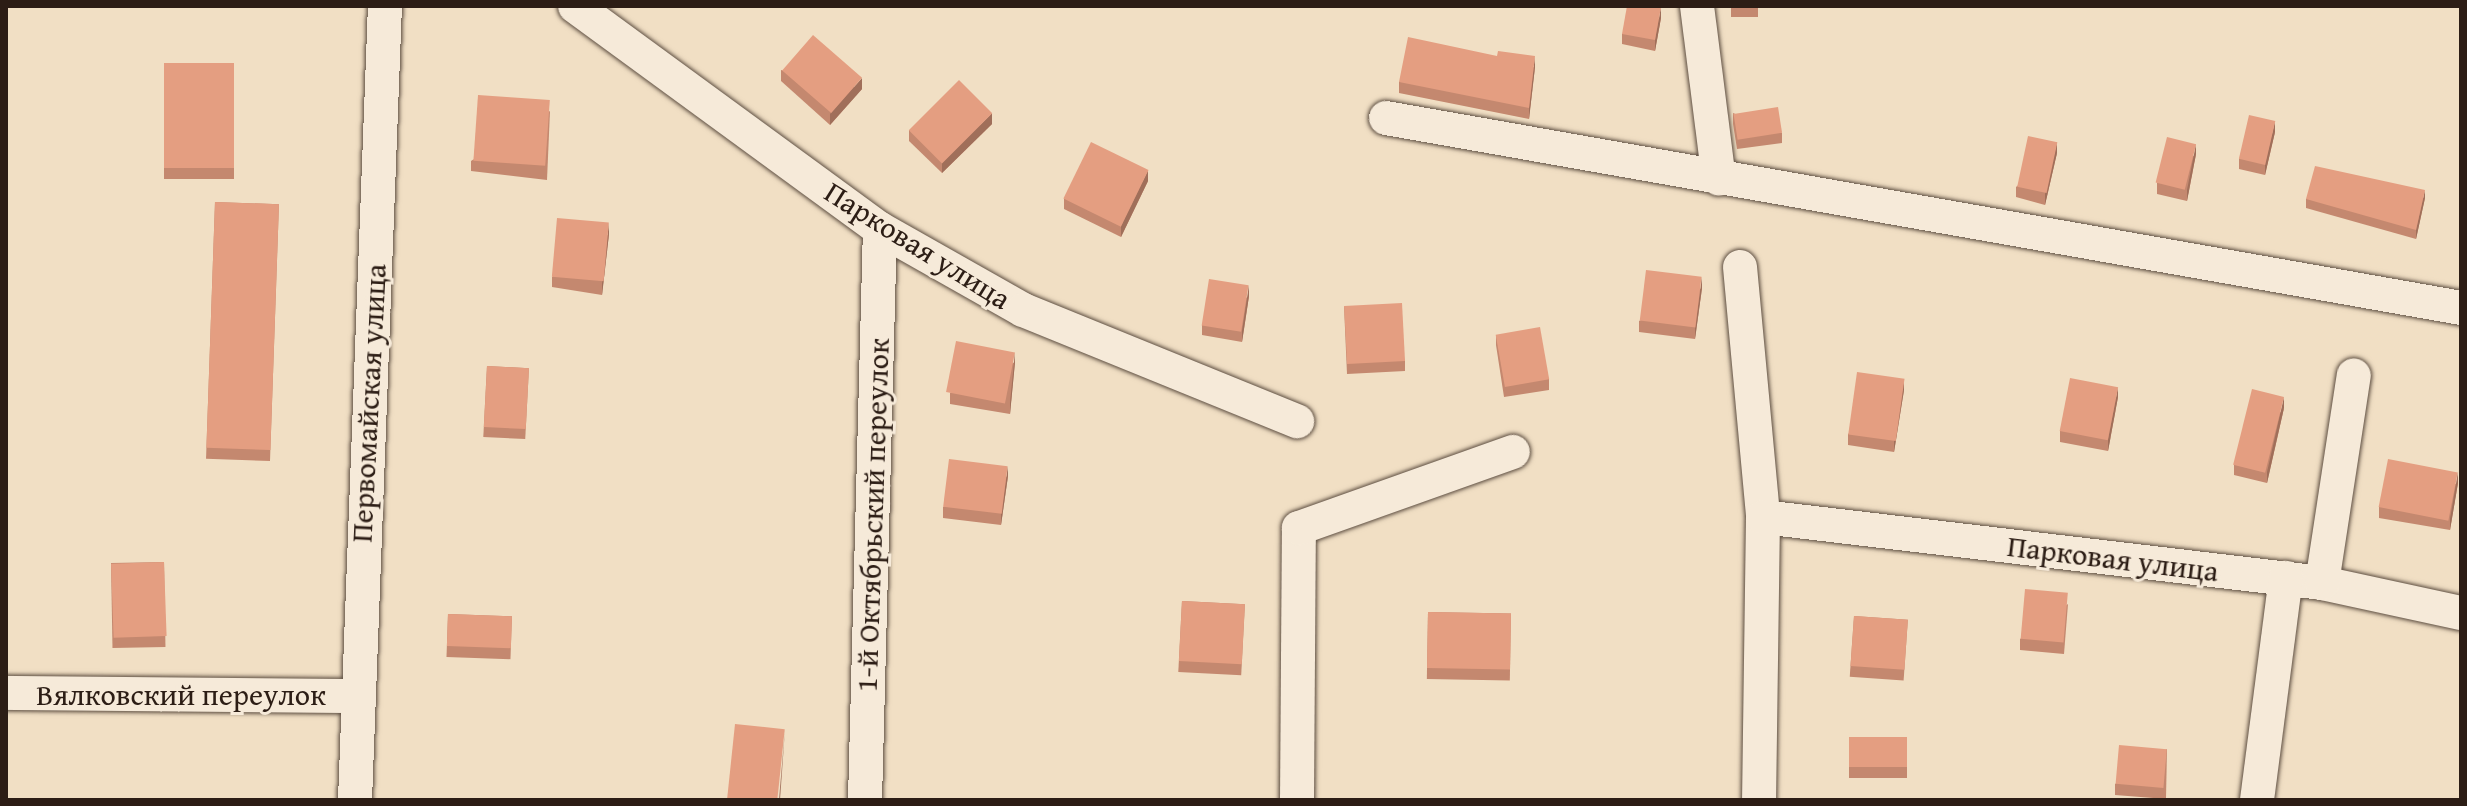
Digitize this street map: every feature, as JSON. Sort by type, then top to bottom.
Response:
[{"type":"street","name":"Первомайская улица","points":[[355,800],[355,696],[385,6]]},
{"type":"street","name":"Парковая улица","points":[[575,6],[880,229],[1023,310],[1297,421]]},
{"type":"street","points":[[1697,6],[1719,179]]},
{"type":"street","points":[[1386,118],[2461,308]]},
{"type":"street","name":"1-й Октябрьский переулок","points":[[865,800],[880,229]]},
{"type":"street","points":[[1740,267],[1763,517],[1759,800]]},
{"type":"street","points":[[2322,583],[2354,375]]},
{"type":"street","points":[[1297,800],[1299,528],[1513,452]]},
{"type":"street","name":"Парковая улица","points":[[1763,517],[2286,578],[2461,613]]},
{"type":"street","points":[[2257,800],[2286,578]]},
{"type":"street","name":"Вялковский переулок","points":[[6,693],[355,696]]},
{"type":"building","points":[[1627,6],[1661,7],[1655,40],[1622,34]]},
{"type":"building","points":[[813,35],[862,78],[831,113],[782,70]]},
{"type":"building","points":[[1408,37],[1497,56],[1498,51],[1535,56],[1529,108],[1399,82]]},
{"type":"building","points":[[164,63],[234,63],[234,168],[164,168]]},
{"type":"building","points":[[959,80],[992,113],[942,163],[909,130]]},
{"type":"building","points":[[478,95],[550,100],[545,166],[473,161]]},
{"type":"building","points":[[1778,107],[1782,133],[1738,140],[1734,114]]},
{"type":"building","points":[[2249,115],[2275,121],[2265,165],[2239,159]]},
{"type":"building","points":[[2028,136],[2057,142],[2047,193],[2017,187]]},
{"type":"building","points":[[2167,137],[2196,144],[2185,190],[2156,183]]},
{"type":"building","points":[[1091,142],[1149,170],[1121,227],[1063,199]]},
{"type":"building","points":[[2315,166],[2425,190],[2416,230],[2306,199]]},
{"type":"building","points":[[215,202],[279,204],[270,450],[206,448]]},
{"type":"building","points":[[557,218],[609,223],[604,281],[552,277]]},
{"type":"building","points":[[1646,270],[1702,277],[1695,327],[1640,321]]},
{"type":"building","points":[[1209,279],[1249,285],[1241,332],[1202,325]]},
{"type":"building","points":[[1402,303],[1405,361],[1347,364],[1344,306]]},
{"type":"building","points":[[1540,327],[1549,379],[1505,387],[1496,335]]},
{"type":"building","points":[[956,341],[1015,352],[1005,403],[946,392]]},
{"type":"building","points":[[487,366],[529,368],[526,429],[484,427]]},
{"type":"building","points":[[1857,372],[1905,379],[1896,441],[1848,434]]},
{"type":"building","points":[[2070,378],[2118,387],[2108,440],[2060,431]]},
{"type":"building","points":[[2252,389],[2284,397],[2265,473],[2233,465]]},
{"type":"building","points":[[949,459],[1008,466],[1002,514],[943,507]]},
{"type":"building","points":[[2388,459],[2458,473],[2448,521],[2379,507]]},
{"type":"building","points":[[164,562],[167,636],[114,638],[111,564]]},
{"type":"building","points":[[2025,589],[2068,593],[2063,643],[2021,639]]},
{"type":"building","points":[[1182,601],[1245,604],[1242,664],[1179,661]]},
{"type":"building","points":[[1428,612],[1511,613],[1510,669],[1427,668]]},
{"type":"building","points":[[448,614],[512,616],[511,648],[447,646]]},
{"type":"building","points":[[1854,616],[1908,620],[1904,670],[1851,666]]},
{"type":"building","points":[[735,724],[785,729],[777,800],[727,799]]},
{"type":"building","points":[[1849,737],[1907,737],[1907,767],[1849,767]]},
{"type":"building","points":[[2119,745],[2167,749],[2163,788],[2116,784]]}]
